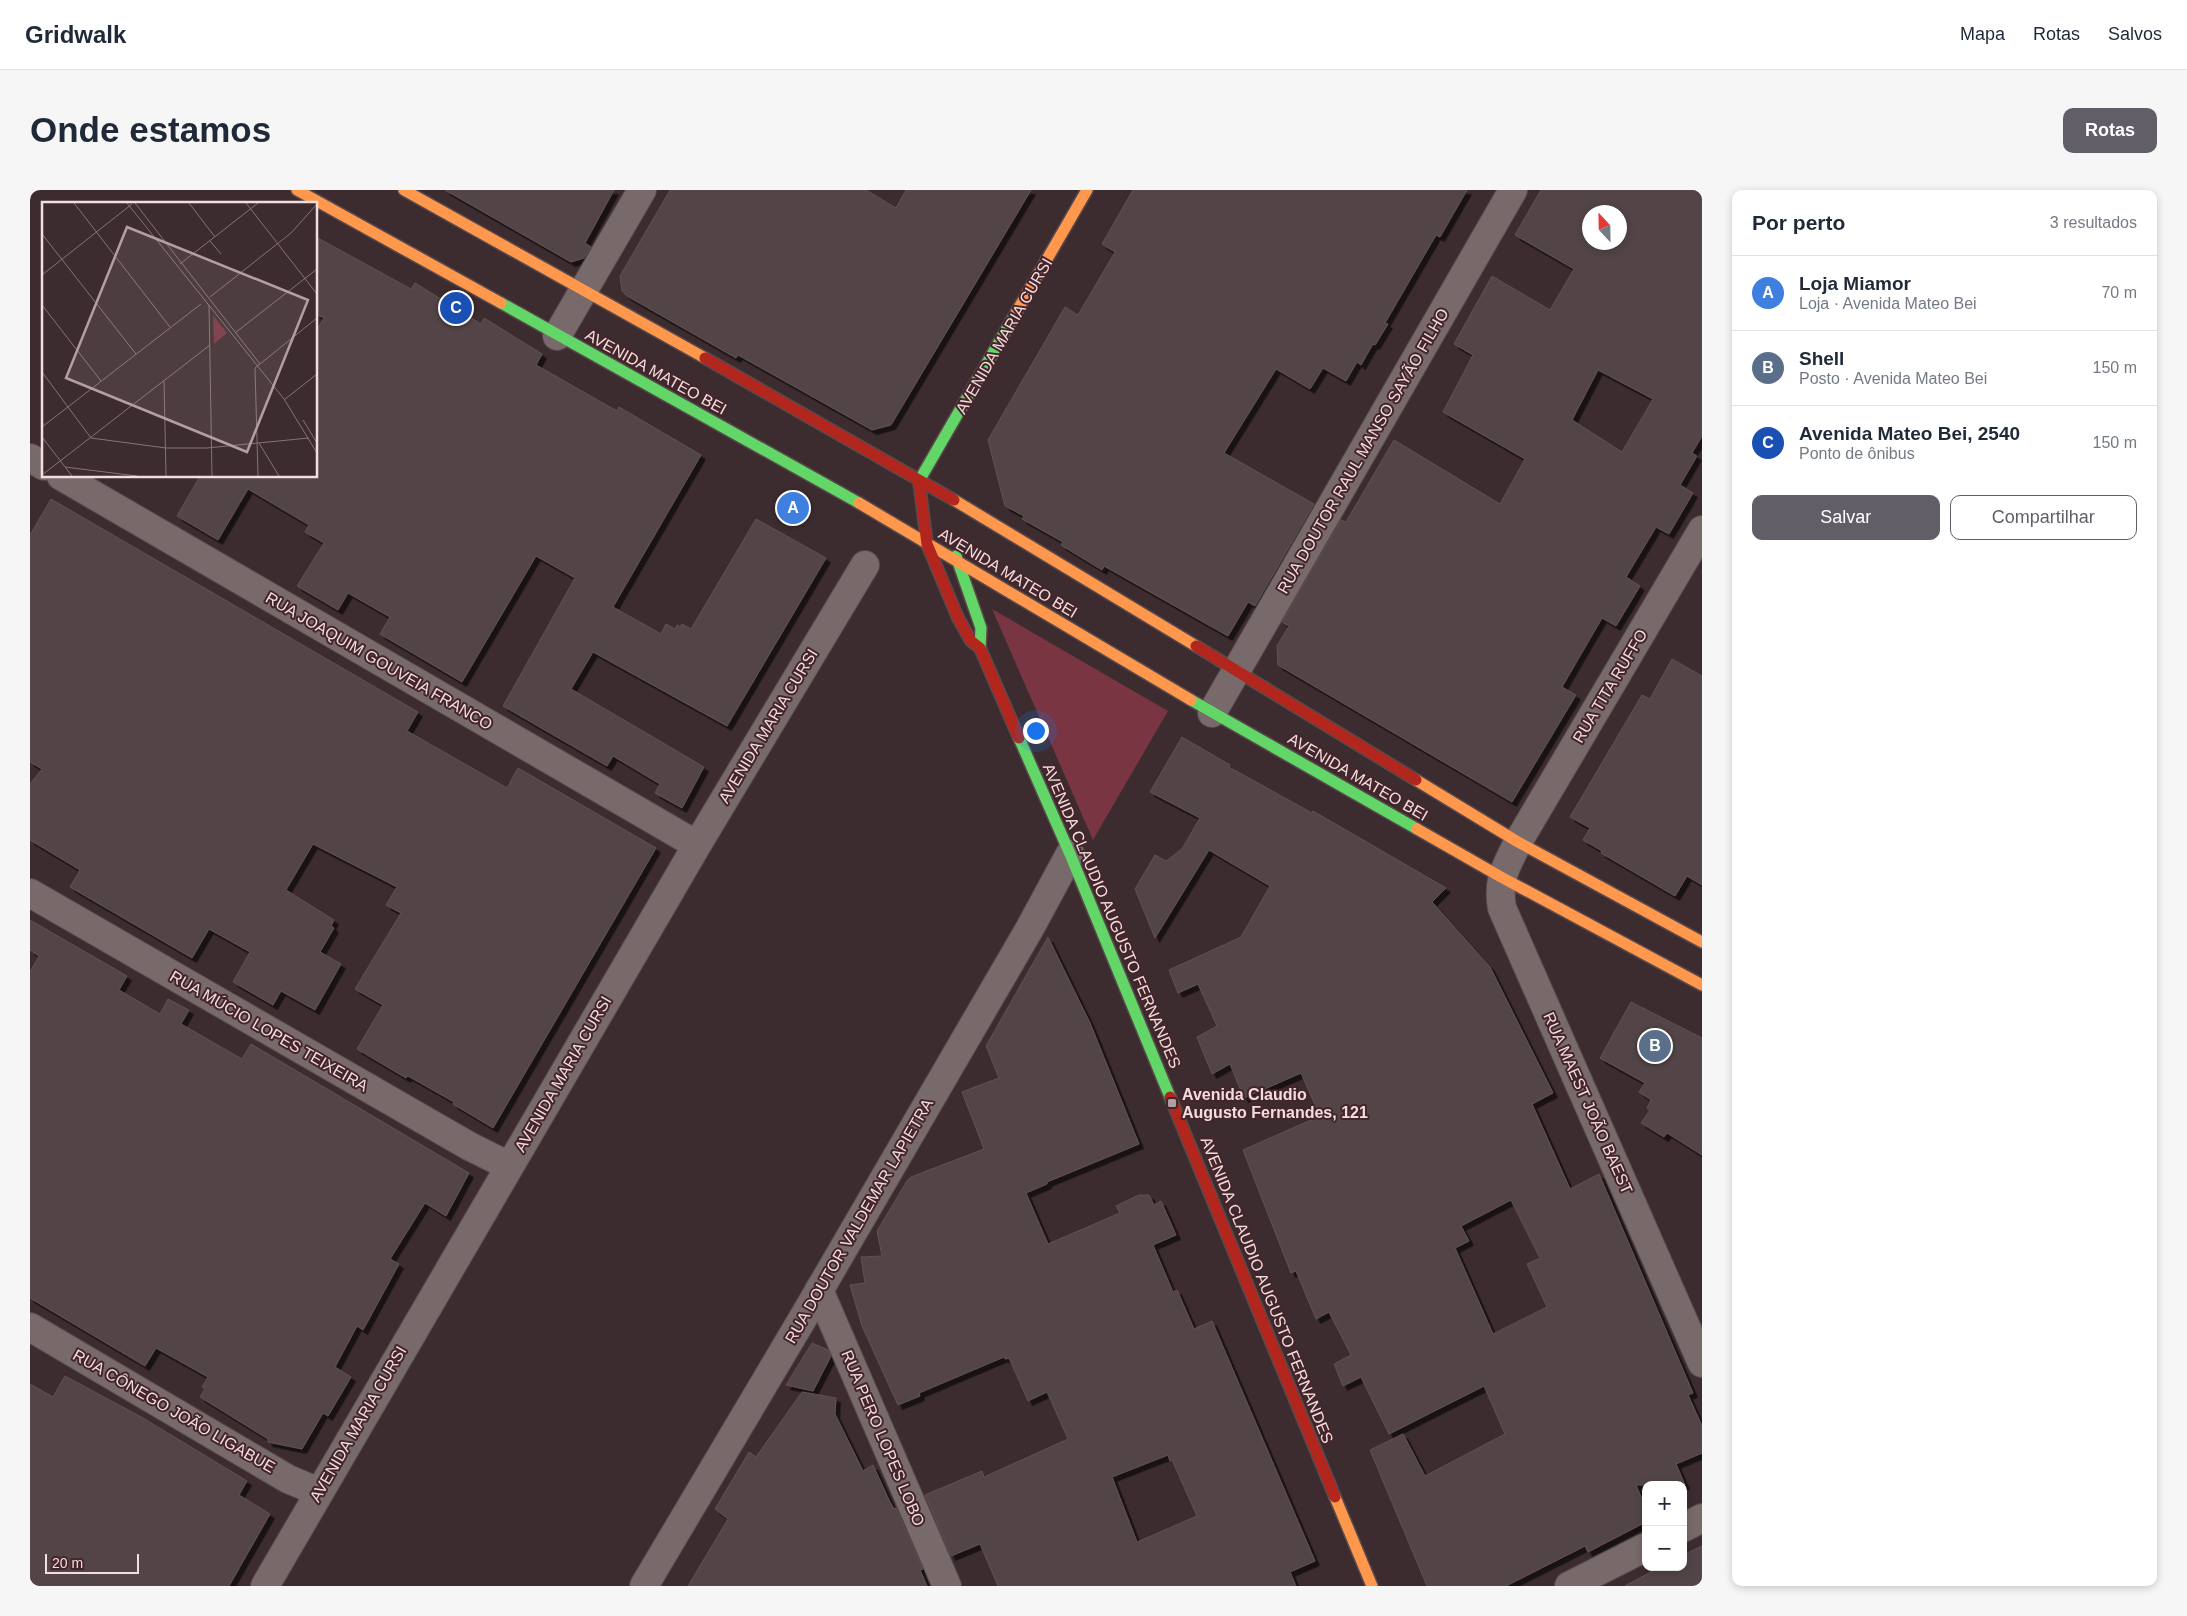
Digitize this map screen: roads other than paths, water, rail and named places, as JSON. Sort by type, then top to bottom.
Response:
[{"type":"main road","name":"AVENIDA MATEO BEI","points":[[297,190],[840,492],[1212,713],[1501,877],[1702,985]]},
{"type":"main road","name":"AVENIDA MATEO BEI","points":[[404,190],[583,292],[757,387],[1010,532],[1518,842],[1702,942]]},
{"type":"main road","name":"AVENIDA MARIA CURSI","points":[[919,481],[1087,190]]},
{"type":"main road","points":[[919,481],[936,514]]},
{"type":"main road","name":"AVENIDA CLAUDIO AUGUSTO FERNANDES","points":[[919,481],[927,544],[958,618],[971,641],[980,648]]},
{"type":"main road","name":"AVENIDA CLAUDIO AUGUSTO FERNANDES","points":[[952,547],[960,563],[981,628],[980,648],[1070,854],[1372,1586]]},
{"type":"street","points":[[557,336],[642,190]]},
{"type":"street","name":"RUA DOUTOR RAUL MANSO SAYÃO FILHO","points":[[1212,713],[1513,190]]},
{"type":"street","points":[[30,458],[42,465]]},
{"type":"street","name":"RUA JOAQUIM GOUVEIA FRANCO","points":[[64,478],[697,845]]},
{"type":"street","name":"RUA TITA RUFFO","points":[[1518,842],[1702,530]]},
{"type":"street","name":"AVENIDA MARIA CURSI","points":[[264,1586],[697,845],[865,566]]},
{"type":"street","name":"RUA MAEST JOÃO BAEST","points":[[1518,842],[1501,877],[1500,893],[1502,908],[1702,1363]]},
{"type":"street","name":"RUA DOUTOR VALDEMAR LAPIETRA","points":[[644,1586],[1030,928],[1070,854]]},
{"type":"street","name":"RUA MÚCIO LOPES TEIXEIRA","points":[[30,893],[469,1146],[509,1166]]},
{"type":"street","name":"RUA PERO LOPES LOBO","points":[[819,1290],[947,1586]]},
{"type":"street","name":"RUA CÔNEGO JOÃO LIGABUE","points":[[30,1327],[288,1479],[319,1492]]},
{"type":"street","points":[[1687,1526],[1702,1518]]},
{"type":"street","points":[[1569,1586],[1642,1549]]},
{"type":"place","name":"Avenida Mateo Bei, 2540","points":[[456,308]]},
{"type":"place","name":"Loja Miamor","points":[[793,508]]},
{"type":"place","name":"Shell","points":[[1655,1046]]},
{"type":"place","name":"Avenida Claudio Augusto Fernandes, 121","points":[[1172,1103]]}]
